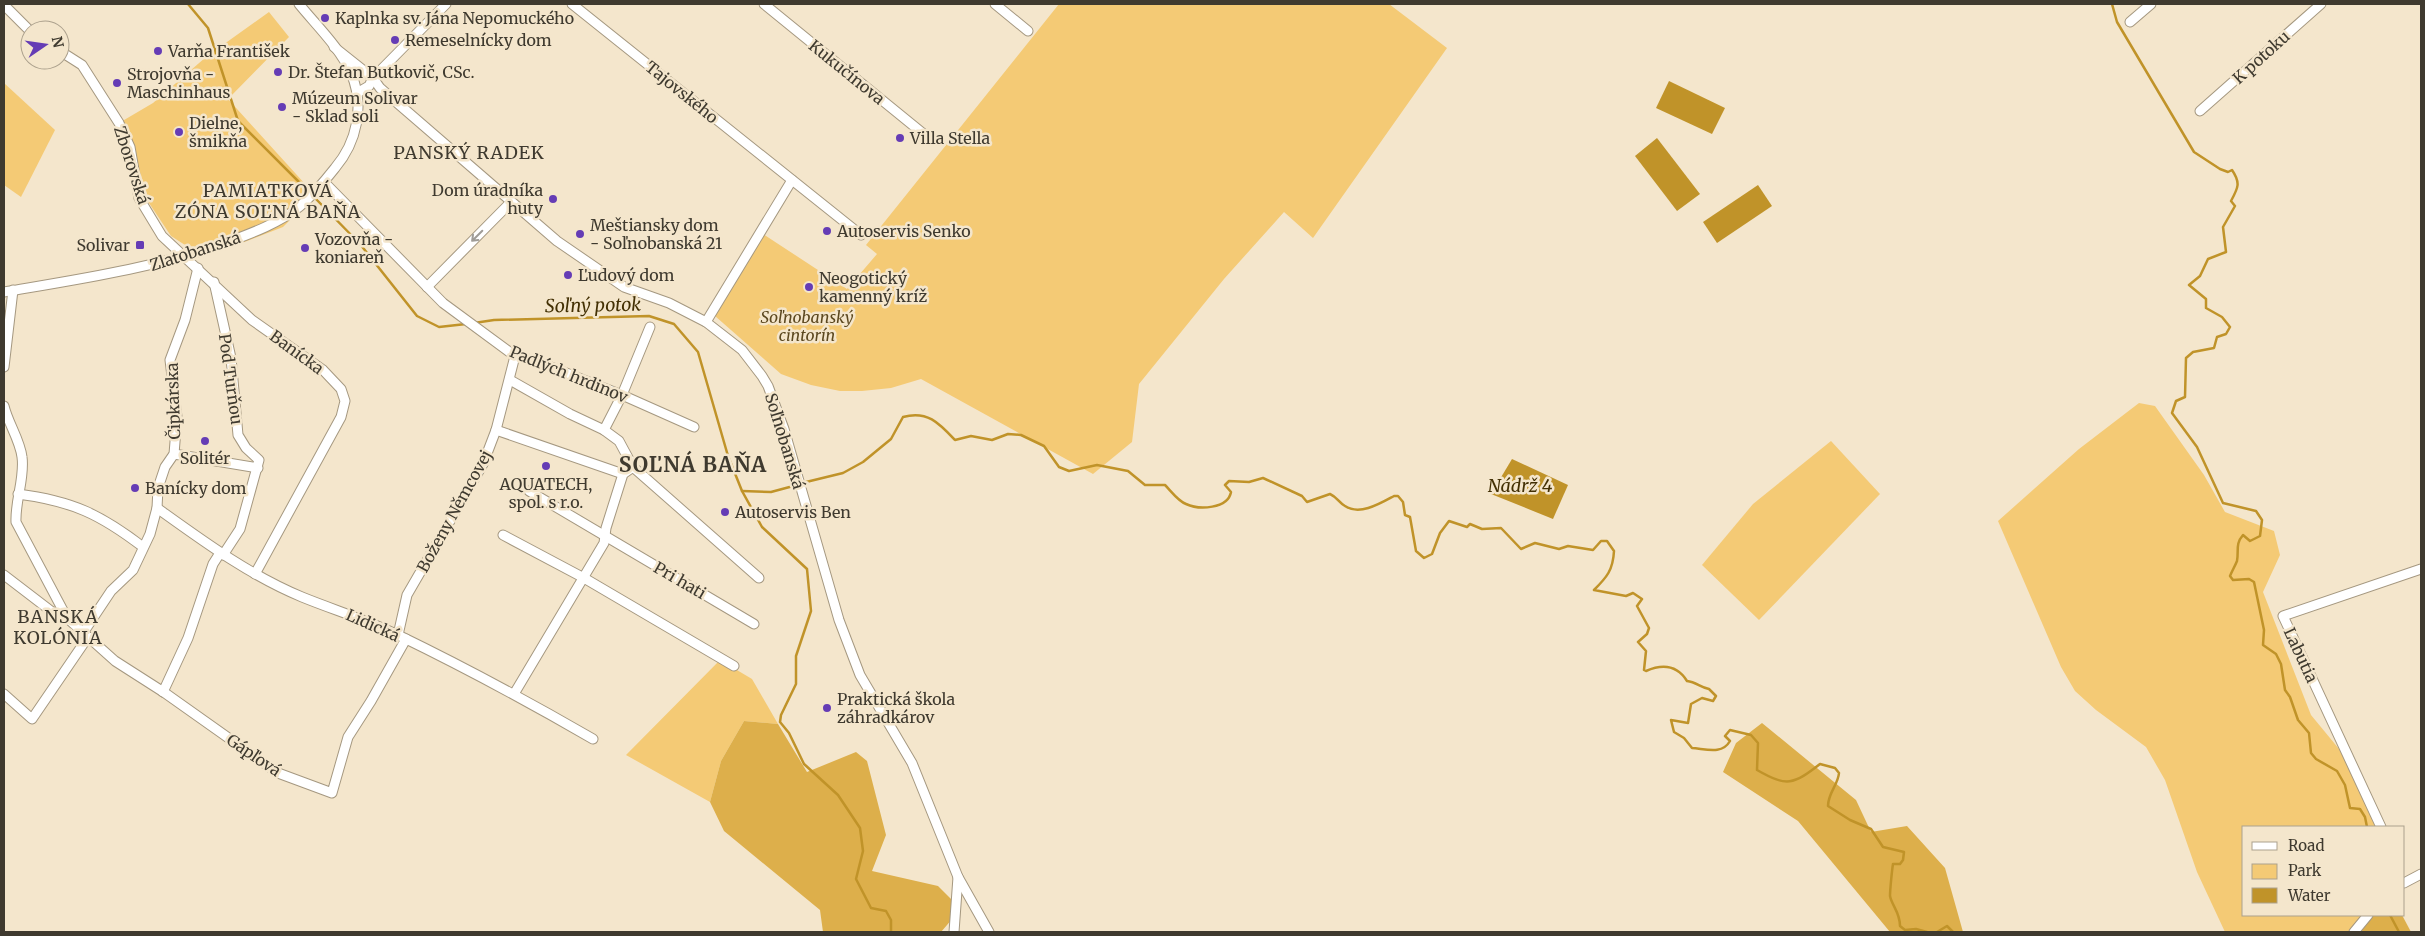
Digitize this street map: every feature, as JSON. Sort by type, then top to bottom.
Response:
[{"type":"street","points":[[299,4],[334,47],[346,65],[356,88],[373,78],[446,4]]},
{"type":"street","name":"Tajovského","points":[[572,4],[861,235]]},
{"type":"street","name":"Kukučínova","points":[[764,4],[931,140]]},
{"type":"street","points":[[995,4],[1028,31]]},
{"type":"street","points":[[2130,22],[2151,4]]},
{"type":"street","name":"K potoku","points":[[2200,111],[2321,4]]},
{"type":"street","points":[[4,5],[20,21]]},
{"type":"street","name":"Soľnobanská","points":[[334,47],[373,78],[380,88],[557,241],[624,287],[669,303],[706,322],[742,350],[768,386],[784,429],[800,491],[839,620],[860,675],[912,763],[958,877],[989,932]]},
{"type":"street","name":"Zborovská","points":[[70,57],[82,64],[119,123],[130,147],[139,198],[162,236],[186,257]]},
{"type":"street","name":"Zlatobanská","points":[[4,292],[116,273],[186,257],[257,231],[300,206],[320,186],[348,151],[354,136],[358,109],[356,88]]},
{"type":"street","points":[[706,322],[792,180]]},
{"type":"street","name":"Padlých hrdinov","points":[[320,186],[443,303],[515,356],[536,360],[694,427]]},
{"type":"street","points":[[427,287],[511,202]]},
{"type":"street","name":"Banícka","points":[[186,257],[252,320],[323,370],[341,389],[345,401],[341,417],[255,574]]},
{"type":"street","name":"Čipkárska","points":[[4,694],[32,719],[86,635],[111,590],[133,570],[150,534],[157,508],[158,488],[165,467],[174,454],[176,417],[170,360],[185,320],[198,268]]},
{"type":"street","name":"Pod Turňou","points":[[214,282],[231,358],[238,435],[246,448],[259,460],[258,468]]},
{"type":"street","points":[[4,367],[14,290]]},
{"type":"street","points":[[604,430],[622,395],[650,327]]},
{"type":"street","name":"Boženy Němcovej","points":[[402,637],[407,595],[483,464],[496,430],[515,356]]},
{"type":"street","points":[[510,380],[570,414],[604,430],[619,441],[633,467],[759,578]]},
{"type":"street","name":"Gápľová","points":[[4,406],[22,456],[16,522],[67,618]]},
{"type":"street","points":[[496,430],[623,474]]},
{"type":"street","points":[[163,692],[188,638],[213,564],[240,529],[258,468],[174,454]]},
{"type":"street","points":[[514,694],[604,544],[623,474],[633,467]]},
{"type":"street","name":"Pri hati","points":[[529,491],[754,624]]},
{"type":"street","points":[[18,494],[59,501],[104,518],[143,547]]},
{"type":"street","name":"Lidická","points":[[157,508],[222,554],[255,574],[302,597],[348,612],[402,637],[514,694],[593,738]]},
{"type":"street","points":[[503,535],[584,578],[734,666]]},
{"type":"street","name":"Labutia","points":[[2381,826],[2283,616],[2421,569]]},
{"type":"street","name":"Gápľová","points":[[4,575],[51,611],[67,618],[115,661],[163,692],[278,773],[332,793],[348,737],[371,701],[402,637]]},
{"type":"street","points":[[2405,879],[2421,874]]},
{"type":"street","points":[[954,932],[958,877]]},
{"type":"street","points":[[2354,932],[2367,916]]},
{"type":"green space","name":"Soľnobanský cintorín","points":[[1059,4],[1389,4],[1447,48],[1313,238],[1284,212],[1224,279],[1139,384],[1132,442],[1093,474],[921,379],[891,388],[840,391],[811,385],[781,374],[715,316],[763,234],[847,289],[877,254],[866,245]]},
{"type":"green space","points":[[269,12],[289,37],[228,99],[315,195],[283,227],[229,248],[197,248],[185,245],[171,236],[147,200],[126,133],[119,123],[153,103],[206,57]]},
{"type":"green space","points":[[4,83],[55,130],[21,197],[4,185]]},
{"type":"green space","points":[[2139,403],[2155,406],[2204,475],[2225,512],[2274,531],[2280,555],[2263,592],[2311,715],[2344,755],[2379,826],[2242,826],[2242,916],[2372,916],[2361,932],[2225,932],[2197,872],[2165,780],[2146,747],[2096,710],[2075,691],[2061,667],[1998,521],[2079,449]]},
{"type":"green space","points":[[1831,441],[1880,494],[1759,620],[1702,565],[1753,504]]},
{"type":"green space","points":[[720,660],[752,679],[778,724],[744,721],[721,761],[710,802],[626,755]]},
{"type":"shaded area","points":[[744,721],[778,724],[807,772],[856,752],[867,761],[886,835],[872,871],[938,886],[955,903],[953,918],[941,932],[823,932],[820,910],[724,831],[710,802],[721,761]]},
{"type":"shaded area","points":[[1762,723],[1856,800],[1871,832],[1907,826],[1945,868],[1963,932],[1890,932],[1798,821],[1723,772],[1736,743]]},
{"type":"shaded area","points":[[2372,916],[2403,916],[2411,932],[2361,932]]},
{"type":"water","points":[[1669,81],[1725,108],[1712,134],[1656,108]]},
{"type":"water","points":[[1657,138],[1700,194],[1677,211],[1635,156]]},
{"type":"water","points":[[1758,185],[1772,206],[1717,243],[1703,222]]},
{"type":"water","name":"Nádrž 4","points":[[1512,459],[1568,485],[1553,519],[1491,494]]},
{"type":"waterway","name":"Soľný potok","points":[[188,4],[208,28],[238,121],[310,193]]},
{"type":"waterway","points":[[2112,4],[2117,22],[2194,152],[2220,169],[2228,172],[2232,170],[2237,178],[2237,189],[2231,201],[2235,206],[2223,227],[2226,252],[2208,259],[2200,276],[2189,285],[2206,299],[2206,308],[2222,317],[2230,327],[2226,334],[2217,337],[2214,348],[2193,352],[2186,358],[2185,397],[2176,401],[2172,413],[2197,447],[2223,503],[2256,511],[2262,520],[2260,536],[2250,541],[2243,535],[2241,538],[2238,545],[2237,561],[2230,576],[2233,580],[2249,579],[2254,582],[2264,630],[2263,645],[2276,654],[2281,664],[2285,690],[2290,697],[2298,720],[2309,733],[2311,753],[2316,759],[2337,771],[2345,785],[2350,808],[2360,809],[2365,817],[2367,826]]},
{"type":"waterway","name":"Soľný potok","points":[[314,197],[360,244],[417,316],[439,327],[466,324]]},
{"type":"waterway","name":"Soľný potok","points":[[474,323],[494,320],[649,316],[674,324],[698,352],[728,456],[742,491],[762,527],[807,569],[811,611],[796,656],[796,684],[781,715],[780,722],[789,733],[804,764],[838,795],[860,828],[863,851],[856,879],[871,908],[886,911],[891,920],[891,932]]},
{"type":"waterway","points":[[802,483],[843,473],[863,462],[891,439],[903,417],[919,415],[938,423],[955,440],[971,436],[992,440],[1008,434],[1021,435],[1044,446],[1059,467],[1069,471],[1097,465],[1128,471],[1145,485],[1165,485],[1183,503],[1192,506],[1212,507],[1225,502],[1231,492],[1225,485],[1229,481],[1249,482],[1263,478],[1302,496],[1307,502],[1330,494],[1345,506],[1357,510],[1398,496],[1403,502],[1405,515],[1410,517],[1416,551],[1424,558],[1432,554],[1440,533],[1449,521],[1467,527],[1470,524],[1482,529],[1501,528],[1521,549],[1535,543],[1559,549],[1568,546],[1593,550],[1601,541],[1607,541],[1614,551],[1611,568],[1606,577],[1594,590],[1626,596],[1633,593],[1642,599],[1637,606],[1649,628],[1647,634],[1638,642],[1646,651],[1644,670],[1669,667],[1679,672],[1687,681],[1709,689],[1716,696],[1713,701],[1702,698],[1691,704],[1688,723],[1671,720],[1674,732],[1684,738],[1692,748],[1713,750],[1718,750],[1727,745],[1730,741],[1725,736],[1730,730],[1751,735],[1758,743],[1757,770],[1783,781],[1796,780],[1820,764],[1835,768],[1839,773],[1828,801],[1828,806],[1850,820],[1871,829],[1883,847],[1904,852],[1903,860],[1900,864],[1893,864],[1891,900],[1899,917],[1900,926],[1905,930],[1916,929],[1927,932]]},
{"type":"waterway","points":[[742,491],[771,492],[797,485]]},
{"type":"waterway","points":[[2391,916],[2399,932]]},
{"type":"waterway","points":[[1937,932],[1947,926],[1953,932]]},
{"type":"place","name":"Kaplnka sv. Jána Nepomuckého","points":[[325,18]]},
{"type":"place","name":"Remeselnícky dom","points":[[395,40]]},
{"type":"place","name":"Varňa František","points":[[158,51]]},
{"type":"place","name":"Dr. Štefan Butkovič, CSc.","points":[[278,72]]},
{"type":"place","name":"Strojovňa - Maschinhaus","points":[[117,83]]},
{"type":"place","name":"Múzeum Solivar - Sklad soli","points":[[282,107]]},
{"type":"place","name":"Dielne, šmikňa","points":[[179,132]]},
{"type":"place","name":"Villa Stella","points":[[900,138]]},
{"type":"place","name":"Dom úradníka huty","points":[[553,199]]},
{"type":"place","name":"Autoservis Senko","points":[[827,231]]},
{"type":"place","name":"Meštiansky dom - Soľnobanská 21","points":[[580,234]]},
{"type":"place","name":"Solivar","points":[[140,245]]},
{"type":"place","name":"Vozovňa - koniareň","points":[[305,248]]},
{"type":"place","name":"Ľudový dom","points":[[568,275]]},
{"type":"place","name":"Neogotický kamenný kríž","points":[[809,287]]},
{"type":"place","name":"Solitér","points":[[205,441]]},
{"type":"place","name":"AQUATECH, spol. s r.o.","points":[[546,466]]},
{"type":"place","name":"Banícky dom","points":[[135,488]]},
{"type":"place","name":"Autoservis Ben","points":[[725,512]]},
{"type":"place","name":"Praktická škola záhradkárov","points":[[827,708]]},
{"type":"district","name":"PANSKÝ RADEK","points":[[469,152]]},
{"type":"district","name":"PAMIATKOVÁ ZÓNA SOĽNÁ BAŇA","points":[[268,200]]},
{"type":"district","name":"SOĽNÁ BAŇA","points":[[693,464]]},
{"type":"district","name":"BANSKÁ KOLÓNIA","points":[[58,626]]}]
